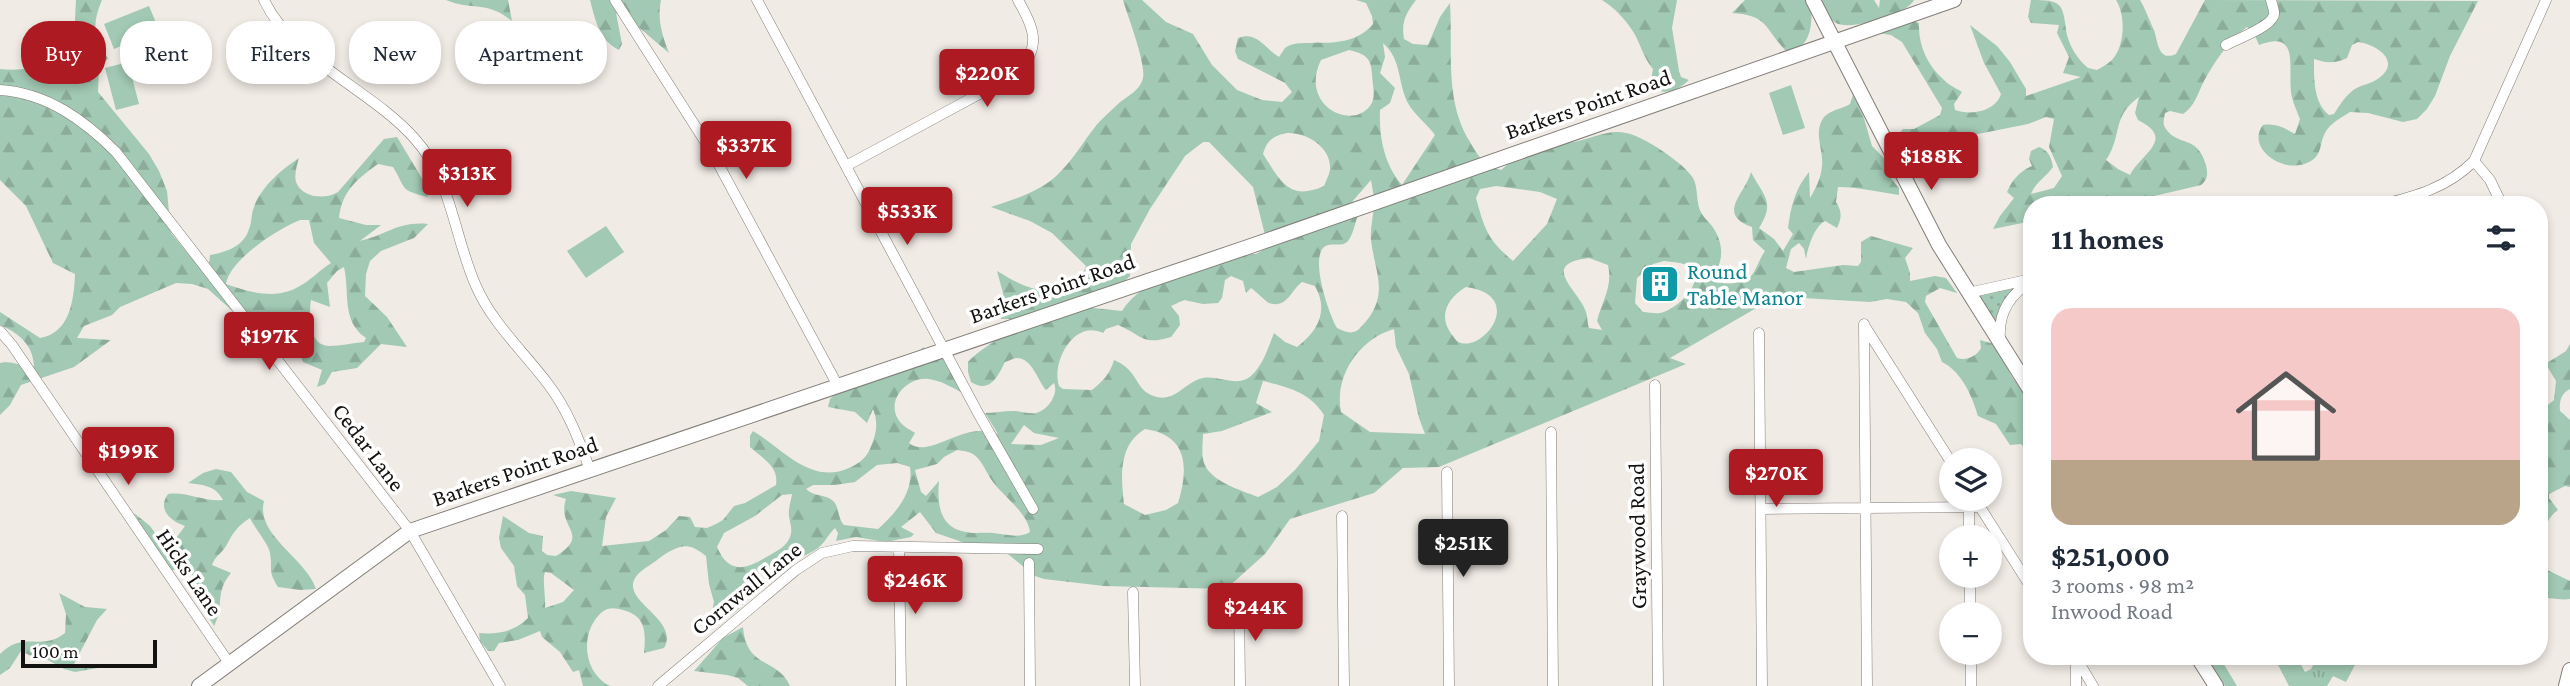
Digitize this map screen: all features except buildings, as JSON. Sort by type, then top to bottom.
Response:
[{"type":"street","points":[[264,0],[276,21],[291,38],[399,122],[426,154],[443,185],[479,293],[502,329],[561,403],[590,470]]},
{"type":"street","points":[[615,0],[713,154],[838,386]]},
{"type":"street","points":[[757,0],[978,413],[1033,509]]},
{"type":"street","points":[[846,166],[1018,73],[1033,50],[1034,38],[1018,0]]},
{"type":"street","points":[[1812,0],[1933,234],[2023,379]]},
{"type":"street","name":"Barkers Point Road","points":[[199,686],[410,531],[1248,247],[1954,0]]},
{"type":"street","points":[[2227,45],[2273,18],[2275,14],[2271,0]]},
{"type":"street","points":[[2412,196],[2434,190],[2460,174],[2474,161],[2546,0]]},
{"type":"street","name":"Cedar Lane","points":[[0,90],[36,97],[63,108],[93,128],[116,152],[410,531],[500,686]]},
{"type":"street","points":[[2474,161],[2490,180],[2498,196]]},
{"type":"street","points":[[1969,293],[2023,282]]},
{"type":"street","points":[[2000,343],[2000,320],[2003,311],[2023,287]]},
{"type":"street","points":[[1867,686],[1864,324],[1942,448]]},
{"type":"street","name":"Hicks Lane","points":[[0,331],[229,663]]},
{"type":"street","points":[[1759,333],[1762,686]]},
{"type":"street","name":"Graywood Road","points":[[1655,386],[1658,686]]},
{"type":"street","points":[[1551,432],[1553,686]]},
{"type":"street","points":[[1447,472],[1449,686]]},
{"type":"street","points":[[1761,509],[1939,505]]},
{"type":"street","points":[[1980,511],[2023,576]]},
{"type":"street","points":[[1342,516],[1344,686]]},
{"type":"street","name":"Cornwall Lane","points":[[658,686],[813,557],[844,547],[1038,549]]},
{"type":"street","points":[[899,547],[901,686]]},
{"type":"street","points":[[1029,563],[1030,686]]},
{"type":"street","points":[[1133,592],[1135,686]]},
{"type":"street","points":[[1239,600],[1240,686]]},
{"type":"street","points":[[1971,665],[1971,686]]},
{"type":"street","points":[[2075,665],[2076,686]]},
{"type":"street","points":[[2080,665],[2093,686]]},
{"type":"street","points":[[2203,665],[2216,686]]},
{"type":"street","points":[[2566,686],[2570,670]]},
{"type":"green space","points":[[76,0],[102,0],[96,21],[75,21]]},
{"type":"green space","points":[[446,0],[508,0],[512,21],[495,10]]},
{"type":"green space","points":[[590,0],[661,0],[661,27],[669,53],[636,25],[616,13],[622,44],[619,50],[607,41],[607,21],[596,21]]},
{"type":"green space","points":[[1123,0],[1142,0],[1166,22],[1193,34],[1212,65],[1237,90],[1262,100],[1282,102],[1292,92],[1285,83],[1238,59],[1235,51],[1238,38],[1245,36],[1255,39],[1279,57],[1285,48],[1292,45],[1338,42],[1362,33],[1373,24],[1372,16],[1366,3],[1356,0],[1416,0],[1405,18],[1404,39],[1413,44],[1428,45],[1440,17],[1450,3],[1451,74],[1456,109],[1470,142],[1482,160],[1501,170],[1527,149],[1574,142],[1613,132],[1633,135],[1652,144],[1673,158],[1693,178],[1700,210],[1716,233],[1721,247],[1718,267],[1710,280],[1721,283],[1746,280],[1754,272],[1765,251],[1753,240],[1752,227],[1741,222],[1734,209],[1751,172],[1767,205],[1759,228],[1774,239],[1783,251],[1793,234],[1788,228],[1792,205],[1800,185],[1809,172],[1810,198],[1819,179],[1822,166],[1819,134],[1821,122],[1828,114],[1850,104],[1853,95],[1863,115],[1872,146],[1887,161],[1889,176],[1899,188],[1899,195],[1838,187],[1836,202],[1841,215],[1837,228],[1825,221],[1821,224],[1812,238],[1806,259],[1804,249],[1799,243],[1791,249],[1786,268],[1794,272],[1843,265],[1858,266],[1861,262],[1861,242],[1871,236],[1913,248],[1905,258],[1910,281],[1935,276],[1946,278],[1957,293],[1940,288],[1926,296],[1925,302],[1957,358],[1967,359],[1974,356],[1981,348],[1980,340],[1994,344],[2023,392],[2023,446],[2010,445],[1996,424],[1978,416],[1965,385],[1949,366],[1942,362],[1937,349],[1925,333],[1918,313],[1906,302],[1887,299],[1870,302],[1803,298],[1758,307],[1670,358],[1686,364],[1439,467],[1403,468],[1374,493],[1290,519],[1265,554],[1226,589],[1104,586],[1044,579],[1035,576],[1003,550],[965,543],[936,533],[920,512],[901,527],[914,534],[911,537],[886,542],[856,537],[836,541],[838,533],[835,528],[814,551],[759,572],[749,583],[745,599],[737,611],[700,633],[711,617],[714,602],[706,556],[689,546],[669,552],[636,576],[633,586],[637,596],[663,625],[667,636],[664,648],[644,653],[643,626],[636,616],[623,610],[605,610],[590,630],[587,652],[590,662],[594,672],[610,686],[583,686],[579,670],[573,672],[560,652],[542,637],[540,631],[518,640],[499,643],[494,651],[488,651],[480,641],[479,633],[506,631],[528,618],[525,595],[517,586],[514,566],[501,548],[499,538],[503,516],[529,533],[543,536],[542,551],[556,556],[571,542],[572,536],[565,517],[566,499],[553,495],[571,491],[616,498],[606,517],[602,546],[649,541],[666,530],[679,516],[690,517],[695,527],[707,528],[723,520],[734,506],[745,503],[776,485],[773,468],[750,447],[753,431],[810,469],[835,472],[861,461],[869,451],[875,435],[876,420],[873,409],[867,423],[855,412],[828,407],[830,399],[839,390],[915,358],[923,347],[928,353],[930,363],[944,349],[964,394],[928,379],[913,382],[901,391],[897,397],[895,411],[902,424],[915,433],[909,443],[927,447],[973,431],[998,434],[985,413],[1036,413],[1048,405],[1054,397],[1054,383],[1046,390],[1031,366],[1022,359],[1005,362],[992,382],[983,386],[971,382],[968,362],[1022,319],[1001,319],[1003,293],[997,271],[1028,287],[1048,290],[1069,285],[1081,278],[1086,266],[1052,233],[1030,221],[991,207],[1029,193],[1049,182],[1064,168],[1099,122],[1133,93],[1143,78],[1136,40]],"holes":[[[1383,43],[1394,57],[1409,105],[1435,135],[1402,185],[1387,159],[1380,130],[1380,110],[1390,103],[1395,88],[1380,73],[1385,57]],[[1349,50],[1363,55],[1369,60],[1371,68],[1374,90],[1370,106],[1362,113],[1351,116],[1330,109],[1317,90],[1316,76],[1321,60]],[[1287,133],[1309,138],[1327,154],[1330,170],[1324,186],[1312,190],[1294,190],[1281,180],[1263,154],[1266,145],[1274,137]],[[1203,142],[1209,142],[1253,187],[1266,239],[1265,249],[1256,254],[1242,253],[1193,267],[1159,280],[1132,299],[1122,311],[1093,308],[1096,296],[1124,282],[1130,276],[1131,244],[1150,209],[1185,156]],[[1371,180],[1374,202],[1371,240],[1378,274],[1378,295],[1370,316],[1358,330],[1350,332],[1337,328],[1322,288],[1319,264],[1323,248],[1348,241],[1358,215],[1338,218]],[[1496,186],[1540,192],[1557,199],[1547,224],[1513,261],[1492,240],[1476,198],[1480,189]],[[1589,258],[1608,265],[1608,287],[1597,321],[1602,330],[1589,328],[1586,312],[1566,279],[1566,266]],[[1664,261],[1686,265],[1693,271],[1695,278],[1689,293],[1682,300],[1667,311],[1658,313],[1643,312],[1635,303],[1637,278],[1653,264]],[[1231,276],[1243,281],[1246,293],[1251,288],[1268,302],[1275,304],[1284,301],[1302,282],[1315,286],[1321,312],[1316,327],[1297,347],[1274,333],[1259,367],[1251,376],[1240,381],[1203,378],[1172,396],[1158,397],[1146,392],[1128,369],[1114,360],[1106,377],[1092,390],[1063,389],[1059,386],[1057,376],[1062,355],[1074,337],[1083,332],[1092,330],[1103,333],[1106,329],[1118,325],[1148,340],[1171,337],[1180,325],[1179,316],[1171,306],[1184,300],[1203,304],[1218,303],[1222,298],[1225,280]],[[1466,287],[1484,292],[1494,300],[1497,310],[1495,321],[1481,338],[1471,343],[1458,342],[1446,322],[1449,302]],[[1394,329],[1396,347],[1409,374],[1425,434],[1370,432],[1341,412],[1341,385],[1345,373],[1360,350],[1381,334]],[[1263,381],[1289,388],[1305,396],[1324,415],[1319,441],[1277,487],[1258,497],[1220,480],[1208,470],[1202,452],[1203,434],[1222,431],[1272,412],[1256,403]],[[1024,425],[1034,433],[1059,438],[1041,445],[1011,444]],[[1145,429],[1159,432],[1177,446],[1184,466],[1178,503],[1166,510],[1145,515],[1124,504],[1123,462],[1130,444]],[[957,450],[973,454],[993,482],[1025,518],[1030,532],[1012,536],[969,533],[950,525],[940,506],[939,481],[926,496],[921,492],[915,470],[937,464]],[[897,463],[910,467],[909,485],[902,501],[878,529],[844,525],[832,500],[806,489],[813,485],[855,482],[877,465]],[[792,494],[789,513],[791,534],[782,548],[747,566],[734,566],[728,563],[717,547],[724,533],[755,516],[782,495]],[[545,572],[551,573],[574,590],[563,602],[545,608]]]},
{"type":"green space","points":[[1602,0],[1677,0],[1672,28],[1679,71],[1681,77],[1689,80],[1680,87],[1665,92],[1650,86],[1653,69],[1634,33],[1620,15]]},
{"type":"green space","points":[[1745,0],[1809,0],[1811,25],[1806,41],[1794,50],[1785,50],[1759,20],[1752,16],[1732,13]]},
{"type":"green space","points":[[1820,0],[1874,0],[1879,8],[1880,0],[1914,0],[1909,6],[1890,16],[1865,23],[1843,25],[1830,19]]},
{"type":"green space","points":[[2031,0],[2058,4],[2074,51],[2088,68],[2097,70],[2112,60],[2120,47],[2123,22],[2116,0],[2140,0],[2160,50],[2170,56],[2176,54],[2205,0],[2478,1],[2450,56],[2435,96],[2417,119],[2403,122],[2368,113],[2350,112],[2327,130],[2319,152],[2311,161],[2290,165],[2270,158],[2259,143],[2263,125],[2280,127],[2295,134],[2300,119],[2292,95],[2289,53],[2281,42],[2272,41],[2259,45],[2247,27],[2234,38],[2218,59],[2187,111],[2183,114],[2170,111],[2165,113],[2166,129],[2176,138],[2193,145],[2202,155],[2207,174],[2201,185],[2154,196],[2023,196],[2023,223],[1993,229],[2014,198],[2007,192],[2011,184],[2020,173],[2032,166],[2029,159],[2031,151],[2039,147],[2045,150],[2053,167],[2031,194],[2054,188],[2062,176],[2049,147],[2054,119],[2046,117],[2028,124],[1958,138],[1919,160],[1914,168],[1915,180],[1896,151],[1894,140],[1903,129],[1914,129],[1940,115],[1942,108],[1902,42],[1891,35],[1879,33],[1912,21],[1919,23],[1920,39],[1928,61],[1945,81],[1962,92],[1954,104],[1955,110],[1975,112],[1994,105],[2001,94],[1984,63],[1970,25],[1997,46],[2010,62],[2026,89],[2026,96],[2081,77],[2063,73],[2069,57],[2057,33],[2059,25],[2031,23],[2028,17]],"holes":[[[2358,42],[2385,56],[2388,67],[2376,80],[2354,90],[2334,114],[2329,115],[2317,97],[2314,59],[2330,62],[2342,60],[2347,58],[2352,45]],[[2139,97],[2135,113],[2138,120],[2149,127],[2155,140],[2130,175],[2106,160],[2124,112]]]},
{"type":"green space","points":[[149,6],[155,21],[120,21],[120,46],[114,49],[106,23]]},
{"type":"green space","points":[[120,64],[120,84],[134,84],[139,104],[116,110],[106,68]]},
{"type":"green space","points":[[0,69],[21,69],[21,84],[98,84],[98,92],[149,154],[159,171],[167,191],[171,233],[198,266],[208,272],[210,255],[228,250],[243,240],[262,192],[292,162],[299,158],[295,176],[303,191],[321,197],[333,195],[384,139],[397,137],[423,180],[428,197],[412,193],[405,188],[393,167],[378,164],[352,186],[343,200],[339,218],[366,225],[381,225],[360,241],[400,226],[428,224],[414,238],[381,251],[370,261],[366,274],[365,296],[387,317],[407,347],[381,344],[357,368],[332,372],[325,384],[317,387],[322,370],[303,362],[295,341],[282,337],[278,347],[270,345],[208,289],[176,283],[84,326],[77,338],[111,340],[74,367],[21,385],[10,405],[0,415],[0,363],[34,366],[31,352],[24,341],[0,325],[0,312],[40,338],[50,335],[58,330],[68,314],[75,274],[53,263],[26,206],[0,180]],"holes":[[[300,220],[309,220],[314,243],[331,263],[302,285],[281,293],[253,292],[226,284],[236,265],[256,246]],[[344,267],[350,315],[358,331],[366,338],[364,342],[322,345],[313,335],[311,328],[311,300],[330,307],[327,283]]]},
{"type":"green space","points":[[1791,85],[1805,128],[1783,135],[1769,93]]},
{"type":"green space","points":[[606,226],[624,252],[586,278],[567,251]]},
{"type":"green space","points":[[2023,281],[2023,287],[2017,292],[1999,328],[1968,293]]},
{"type":"green space","points":[[2570,344],[2570,389],[2560,401],[2560,411],[2570,420],[2570,487],[2565,486],[2549,494],[2558,510],[2548,522],[2548,405],[2554,400],[2556,381],[2548,362],[2566,351]]},
{"type":"green space","points":[[216,469],[231,472],[247,492],[264,501],[263,513],[267,525],[311,578],[316,589],[278,587],[271,573],[269,550],[250,518],[236,530],[212,565],[231,573],[221,593],[214,626],[201,604],[198,586],[191,570],[171,570],[152,545],[134,513],[150,526],[161,541],[174,541],[185,526],[167,514],[165,499],[168,494],[182,494],[223,500],[204,485],[188,483],[203,473]]},
{"type":"green space","points":[[2548,570],[2570,581],[2570,599],[2548,598]]},
{"type":"green space","points":[[59,593],[85,607],[107,609],[97,620],[74,664],[98,668],[75,672],[43,657],[33,657],[21,651],[10,668],[0,675],[0,654],[9,647],[17,643],[48,641],[65,633],[66,614]]},
{"type":"green space","points":[[743,627],[750,650],[785,677],[790,686],[748,686],[738,678],[694,671],[723,638]]},
{"type":"green space","points":[[2211,665],[2224,665],[2237,686],[2225,686]]},
{"type":"green space","points":[[2278,665],[2301,665],[2305,672],[2313,665],[2355,665],[2346,682],[2333,676],[2327,686],[2289,686]]},
{"type":"place","name":"Round Table Manor","points":[[1660,284]]}]
